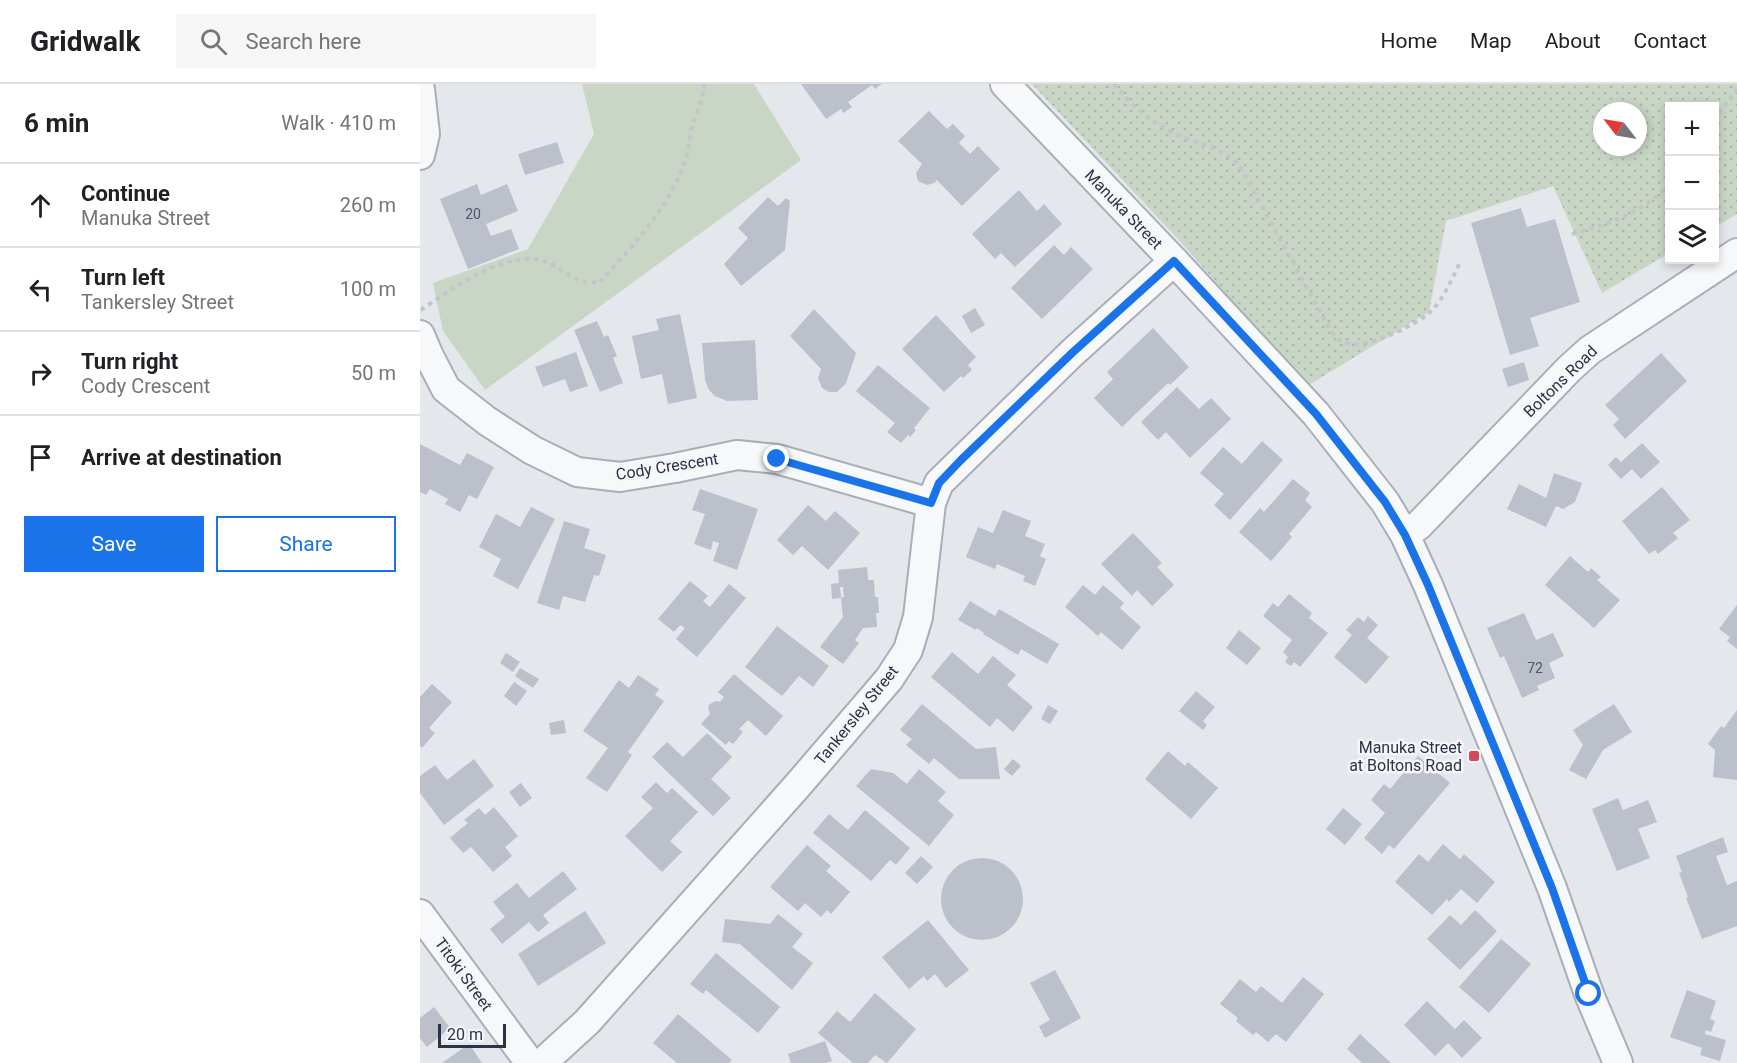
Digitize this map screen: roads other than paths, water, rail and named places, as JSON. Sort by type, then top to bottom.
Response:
[{"type":"street","name":"Manuka Street","points":[[1005,84],[1316,414],[1385,502],[1405,535],[1428,585],[1552,888],[1589,994],[1618,1063]]},
{"type":"street","points":[[420,89],[425,134],[420,155]]},
{"type":"street","name":"Boltons Road","points":[[1405,535],[1419,525],[1590,350],[1737,253]]},
{"type":"street","name":"Tankersley Street","points":[[542,1063],[587,1022],[889,679],[908,650],[918,617],[931,503],[939,483],[1072,353],[1174,261]]},
{"type":"street","name":"Cody Crescent","points":[[420,334],[446,389],[487,421],[523,444],[577,472],[620,477],[737,455],[777,459],[931,503]]},
{"type":"street","name":"Titoki Street","points":[[420,914],[530,1063]]},
{"type":"place","name":"Manuka Street at Boltons Road","points":[[1474,756]]}]
